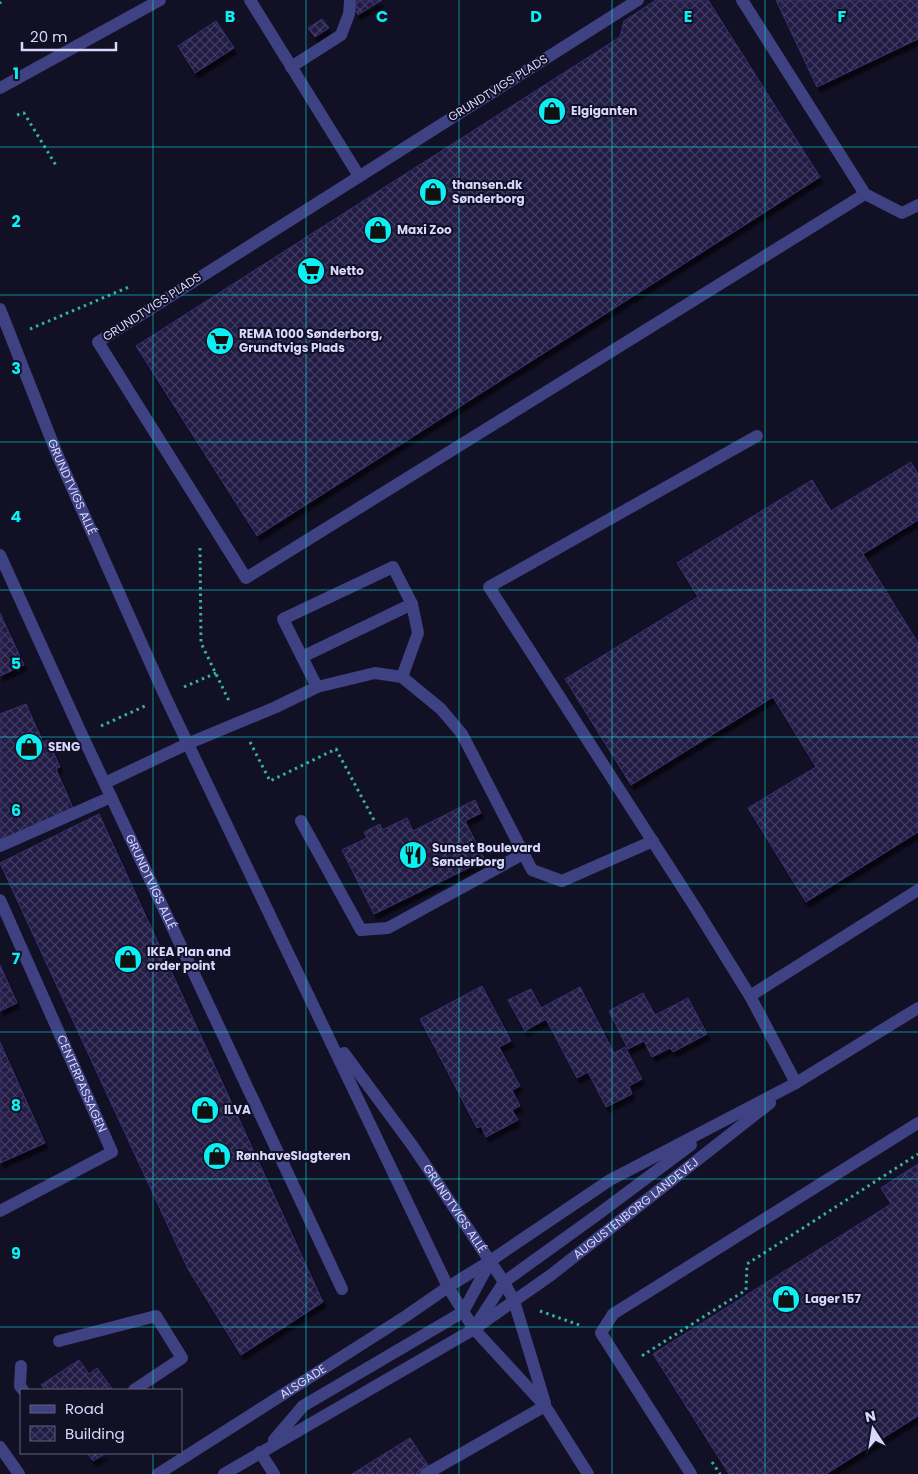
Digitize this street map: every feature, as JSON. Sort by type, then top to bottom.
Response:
[{"type":"street","points":[[0,88],[160,0]]},
{"type":"street","points":[[250,0],[359,176]]},
{"type":"street","name":"GRUNDTVIGS PLADS","points":[[214,527],[98,342],[359,176],[619,5],[638,0]]},
{"type":"street","points":[[742,0],[865,194],[902,213],[918,204]]},
{"type":"street","points":[[291,67],[341,35],[349,14],[350,2]]},
{"type":"street","points":[[214,527],[246,578],[865,194]]},
{"type":"street","name":"GRUNDTVIGS ALLÉ","points":[[0,309],[57,454],[187,744],[327,1031],[448,1287],[474,1329],[546,1406],[588,1474]]},
{"type":"street","points":[[758,436],[488,587],[653,841],[750,996],[796,1083]]},
{"type":"street","name":"GRUNDTVIGS ALLÉ","points":[[0,555],[342,1290]]},
{"type":"street","points":[[317,687],[283,619],[393,567],[412,604],[418,634],[402,677]]},
{"type":"street","points":[[302,656],[412,604]]},
{"type":"street","points":[[105,784],[187,744],[276,707],[317,687],[375,673],[402,677],[441,709],[462,734],[532,870],[562,881],[653,841]]},
{"type":"street","points":[[0,846],[111,797]]},
{"type":"street","points":[[301,821],[361,930],[388,928],[523,854]]},
{"type":"street","points":[[750,996],[918,890]]},
{"type":"street","name":"CENTERPASSAGEN","points":[[0,900],[112,1152],[0,1211]]},
{"type":"street","name":"AUGUSTENBORG LANDEVEJ","points":[[448,1287],[610,1180],[796,1083],[918,1008]]},
{"type":"street","name":"GRUNDTVIGS ALLÉ","points":[[327,1031],[412,1145],[504,1282],[514,1301],[546,1406]]},
{"type":"street","name":"AUGUSTENBORG LANDEVEJ","points":[[474,1329],[551,1275],[796,1083]]},
{"type":"street","points":[[224,1474],[474,1329],[504,1282],[721,1122]]},
{"type":"street","points":[[691,1474],[601,1333],[613,1314],[918,1123]]},
{"type":"street","points":[[264,1450],[303,1406],[463,1312],[490,1261]]},
{"type":"street","name":"ALSGADE","points":[[158,1474],[406,1316],[448,1287]]},
{"type":"street","points":[[59,1341],[156,1316],[182,1358],[136,1389]]},
{"type":"street","points":[[21,1366],[20,1386],[22,1389]]},
{"type":"street","points":[[434,1472],[546,1406]]},
{"type":"street","points":[[0,1447],[19,1474]]},
{"type":"street","points":[[264,1450],[274,1474]]},
{"type":"path","points":[[17,115],[24,113],[57,167]]},
{"type":"path","points":[[11,337],[131,286]]},
{"type":"path","points":[[201,643],[200,547],[214,527]]},
{"type":"path","points":[[270,781],[336,749],[375,822]]},
{"type":"path","points":[[648,1362],[643,1355],[746,1290],[747,1264],[918,1154]]},
{"type":"path","points":[[710,1458],[720,1474]]},
{"type":"building","points":[[348,0],[382,0],[358,15]]},
{"type":"building","points":[[656,0],[708,0],[820,177],[257,536],[136,346],[620,37],[624,21]]},
{"type":"building","points":[[776,0],[918,0],[918,39],[817,87]]},
{"type":"building","points":[[322,19],[329,28],[315,37],[308,28]]},
{"type":"building","points":[[216,21],[234,48],[195,73],[178,46]]},
{"type":"building","points":[[911,462],[918,474],[918,520],[863,554],[918,643],[918,832],[806,902],[748,808],[816,767],[773,697],[631,785],[565,679],[698,597],[677,563],[812,480],[831,511]]},
{"type":"building","points":[[0,613],[24,665],[0,676]]},
{"type":"building","points":[[26,704],[43,742],[48,740],[60,767],[56,769],[73,808],[0,841],[0,714]]},
{"type":"building","name":"Sunset Boulevard Sønderborg","points":[[475,800],[481,813],[465,821],[485,860],[374,914],[342,850],[367,838],[364,832],[380,824],[382,830],[407,818],[413,831]]},
{"type":"building","points":[[99,814],[323,1302],[241,1355],[188,1269],[0,863]]},
{"type":"building","points":[[0,965],[17,1003],[0,1011]]},
{"type":"building","points":[[482,986],[511,1041],[499,1047],[520,1086],[512,1090],[520,1106],[512,1110],[518,1120],[486,1137],[481,1126],[477,1128],[420,1019]]},
{"type":"building","points":[[580,987],[614,1053],[625,1047],[642,1079],[629,1086],[632,1094],[606,1107],[588,1072],[577,1078],[546,1019],[525,1031],[508,1000],[531,989],[541,1008]]},
{"type":"building","points":[[643,993],[655,1015],[688,998],[707,1034],[673,1052],[670,1048],[652,1057],[644,1041],[628,1049],[609,1011]]},
{"type":"building","points":[[0,1042],[45,1143],[0,1163]]},
{"type":"building","points":[[918,1164],[918,1416],[826,1474],[729,1474],[653,1354],[891,1204],[881,1188]]},
{"type":"building","points":[[79,1360],[89,1374],[97,1368],[112,1389],[44,1389],[41,1385]]},
{"type":"building","points":[[410,1438],[434,1474],[352,1474]]},
{"type":"building","points":[[88,1454],[104,1454],[93,1461]]},
{"type":"place","name":"Elgiganten","points":[[552,111]]},
{"type":"place","name":"thansen.dk Sønderborg","points":[[433,192]]},
{"type":"place","name":"Maxi Zoo","points":[[378,230]]},
{"type":"place","name":"Netto","points":[[311,271]]},
{"type":"place","name":"REMA 1000 Sønderborg, Grundtvigs Plads","points":[[220,341]]},
{"type":"place","name":"SENG","points":[[29,747]]},
{"type":"place","name":"Sunset Boulevard Sønderborg","points":[[413,855]]},
{"type":"place","name":"IKEA Plan and order point","points":[[128,959]]},
{"type":"place","name":"ILVA","points":[[205,1110]]},
{"type":"place","name":"RønhaveSlagteren","points":[[217,1156]]},
{"type":"place","name":"Lager 157","points":[[786,1299]]}]
